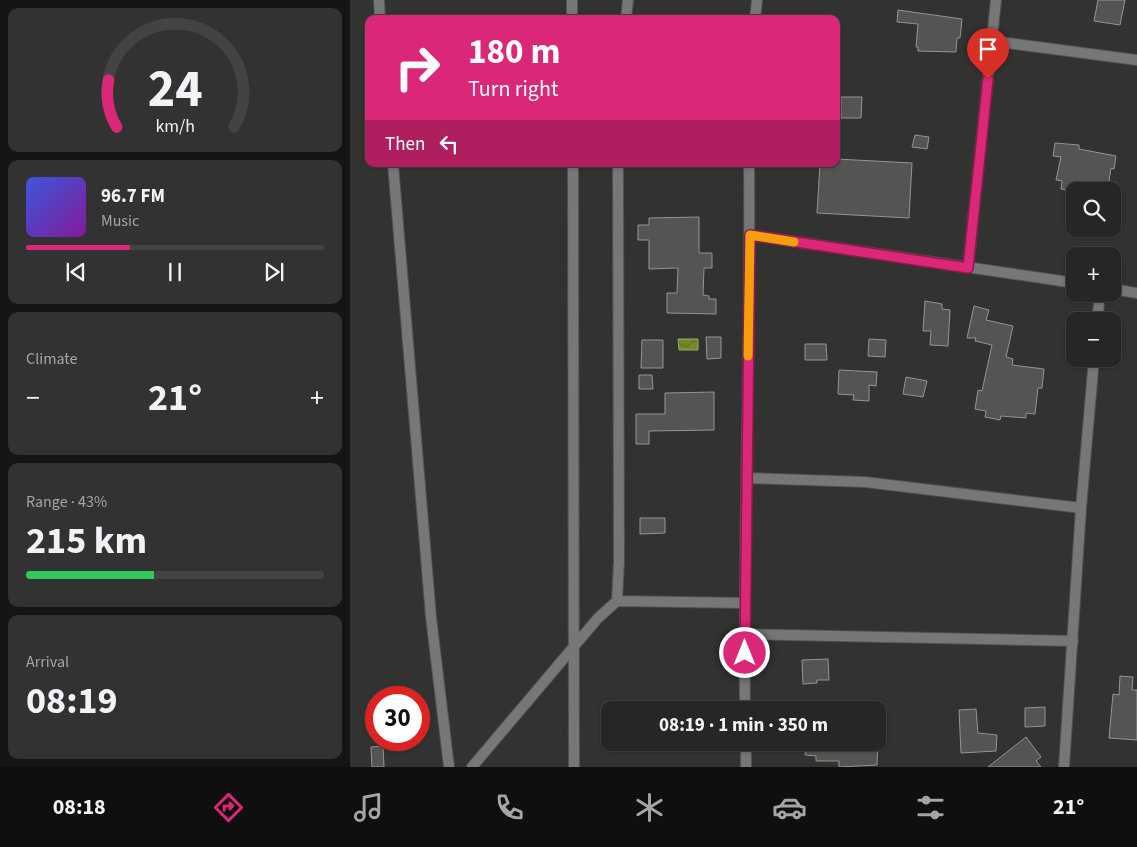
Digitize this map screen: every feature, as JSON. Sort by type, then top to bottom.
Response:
[{"type":"street","points":[[379,0],[380,15]]},
{"type":"street","points":[[572,0],[572,15]]},
{"type":"street","points":[[626,15],[628,0]]},
{"type":"street","points":[[755,15],[757,0]]},
{"type":"street","points":[[968,268],[996,0]]},
{"type":"street","points":[[992,41],[1137,60]]},
{"type":"street","points":[[393,167],[416,419],[431,617],[448,767]]},
{"type":"street","points":[[573,167],[574,767]]},
{"type":"street","points":[[617,601],[619,561],[618,167]]},
{"type":"street","points":[[745,701],[749,167]]},
{"type":"street","points":[[750,235],[1066,282]]},
{"type":"street","points":[[1121,290],[1137,293]]},
{"type":"street","points":[[1064,767],[1081,508],[1093,367]]},
{"type":"street","points":[[746,478],[865,482],[1081,508]]},
{"type":"street","points":[[472,767],[603,612],[617,601],[745,603]]},
{"type":"street","points":[[744,634],[1073,641]]},
{"type":"street","points":[[746,751],[746,767]]},
{"type":"water","points":[[678,339],[698,339],[698,350],[679,350]]},
{"type":"building","points":[[1098,0],[1125,0],[1120,25],[1094,21]]},
{"type":"building","points":[[898,10],[962,19],[960,38],[957,38],[956,52],[918,51],[918,47],[916,47],[918,24],[897,22]]},
{"type":"building","points":[[841,97],[862,97],[861,118],[841,118]]},
{"type":"building","points":[[915,135],[929,137],[927,149],[912,147]]},
{"type":"building","points":[[1055,143],[1079,145],[1079,149],[1116,156],[1114,169],[1111,168],[1109,182],[1066,182],[1066,190],[1061,189],[1062,181],[1056,180],[1061,157],[1053,156]]},
{"type":"building","points":[[840,159],[912,163],[909,218],[817,213],[820,167],[840,167]]},
{"type":"building","points":[[699,217],[699,253],[712,253],[712,268],[704,268],[703,295],[709,296],[709,299],[716,299],[716,314],[667,313],[667,293],[677,293],[678,268],[649,269],[649,240],[638,240],[638,225],[649,225],[649,218]]},
{"type":"building","points":[[925,301],[942,304],[942,309],[950,310],[948,346],[930,345],[931,331],[923,331]]},
{"type":"building","points":[[974,306],[989,310],[986,320],[1013,326],[1006,357],[1013,359],[1012,365],[1044,369],[1042,388],[1038,388],[1035,414],[1026,413],[1026,418],[1001,416],[1000,420],[985,417],[986,411],[975,409],[978,390],[982,391],[992,345],[975,341],[976,338],[967,338]]},
{"type":"building","points":[[706,337],[721,337],[721,358],[707,359]]},
{"type":"building","points":[[869,339],[886,340],[885,357],[868,356]]},
{"type":"building","points":[[642,340],[663,340],[663,368],[641,368]]},
{"type":"building","points":[[805,344],[826,344],[827,360],[805,360]]},
{"type":"building","points":[[839,370],[877,372],[876,386],[869,385],[869,401],[853,400],[854,395],[838,394]]},
{"type":"building","points":[[639,375],[652,375],[653,389],[639,389]]},
{"type":"building","points":[[906,377],[927,381],[923,397],[903,394]]},
{"type":"building","points":[[714,392],[714,430],[649,431],[649,444],[636,444],[636,414],[665,414],[665,393]]},
{"type":"building","points":[[640,518],[665,518],[665,533],[640,534]]},
{"type":"building","points":[[828,659],[829,680],[817,680],[817,683],[803,684],[802,660]]},
{"type":"building","points":[[1120,676],[1133,677],[1132,690],[1137,690],[1137,740],[1109,738],[1113,694],[1119,695]]},
{"type":"building","points":[[1045,707],[1045,726],[1025,727],[1025,708]]},
{"type":"building","points":[[976,709],[978,733],[997,735],[996,751],[961,753],[959,710]]},
{"type":"building","points":[[1026,737],[1041,757],[1036,761],[1041,767],[988,767]]},
{"type":"building","points":[[371,751],[383,751],[384,767],[372,767]]},
{"type":"building","points":[[805,751],[878,751],[877,765],[839,767],[839,761],[816,761],[816,756],[805,755]]},
{"type":"slow traffic","points":[[748,356],[750,235],[794,242]]},
{"type":"route","points":[[745,653],[750,235],[968,268],[988,79]]}]
